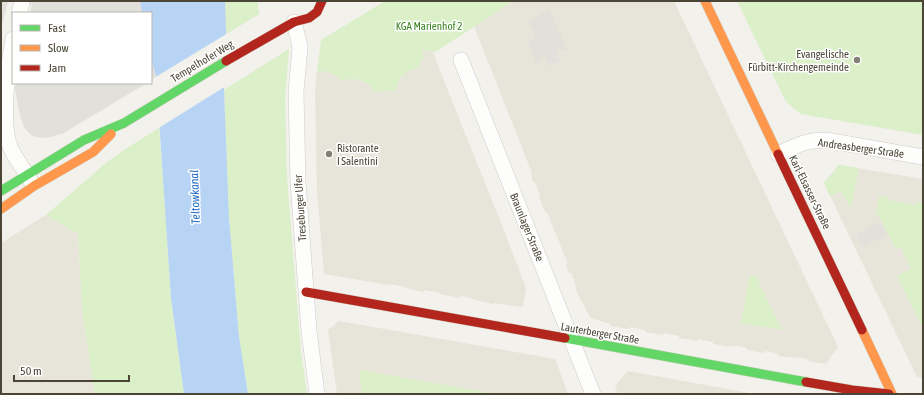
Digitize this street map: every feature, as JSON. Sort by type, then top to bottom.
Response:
[{"type":"street","name":"Tempelhofer Weg","points":[[1,209],[31,180],[84,140],[124,123],[222,63],[263,40],[297,17],[309,18],[317,12],[322,1]]},
{"type":"street","name":"Karl-Elsasser-Straße","points":[[705,1],[891,394]]},
{"type":"street","name":"Treseburger Ufer","points":[[297,17],[299,42],[296,91],[298,182],[309,331],[318,394]]},
{"type":"street","points":[[12,46],[6,108],[7,138],[12,150],[31,180]]},
{"type":"street","name":"Braunlager Straße","points":[[461,60],[593,394]]},
{"type":"street","name":"Tempelhofer Weg","points":[[1,191],[76,162],[93,152],[124,123]]},
{"type":"street","name":"Andreasberger Straße","points":[[778,154],[803,143],[814,140],[826,140],[923,157]]},
{"type":"street","name":"Lauterberger Straße","points":[[306,292],[852,390],[891,394]]},
{"type":"shaded area","points":[[1,1],[258,1],[259,14],[152,79],[152,12],[30,12],[32,4],[8,2],[1,28]]},
{"type":"shaded area","points":[[514,1],[674,1],[838,347],[826,364],[808,361],[808,359],[778,356],[778,354],[771,352],[765,351],[764,353],[747,350],[747,348],[738,346],[732,347],[713,344],[713,342],[698,339],[698,341],[679,338],[679,336],[664,333],[663,335],[645,332],[645,330],[630,327],[629,329],[610,326],[610,324],[591,318],[582,303],[571,273],[569,273],[566,265],[568,264],[547,212],[545,212],[535,182],[533,182],[532,173],[474,26]]},
{"type":"shaded area","points":[[549,9],[567,50],[556,50],[560,61],[549,66],[544,55],[537,64],[528,44],[536,35],[529,22]]},
{"type":"shaded area","points":[[421,50],[433,52],[505,233],[526,288],[523,307],[493,304],[460,296],[459,298],[424,290],[424,292],[390,284],[324,274],[317,191],[315,91],[317,71],[330,72],[342,81],[349,79],[359,80],[368,84],[372,88],[397,85],[405,73],[409,70],[418,68],[421,60]]},
{"type":"shaded area","points":[[16,84],[145,84],[64,133],[45,138],[31,135],[23,125],[15,88]]},
{"type":"shaded area","points":[[839,165],[923,179],[923,378],[917,377],[824,183]]},
{"type":"shaded area","points":[[46,215],[78,234],[82,310],[95,394],[1,394],[1,243]]},
{"type":"shaded area","points":[[880,222],[887,235],[862,247],[856,235]]},
{"type":"shaded area","points":[[339,321],[555,359],[568,394],[337,394],[328,330]]},
{"type":"shaded area","points":[[628,371],[755,394],[618,394],[615,386]]},
{"type":"green space","points":[[225,1],[258,1],[259,14],[226,34]]},
{"type":"green space","name":"KGA Marienhof 2","points":[[385,1],[514,1],[435,52],[421,50],[424,58],[420,62],[418,68],[409,71],[400,78],[396,90],[375,92],[372,88],[360,80],[352,79],[342,81],[331,73],[317,71],[321,40]]},
{"type":"green space","points":[[737,1],[923,1],[923,135],[801,114],[786,102]]},
{"type":"green space","points":[[289,49],[285,97],[287,177],[301,352],[307,394],[248,394],[239,337],[229,219],[224,90]]},
{"type":"green space","points":[[159,128],[171,298],[184,394],[95,394],[82,310],[78,234],[46,215],[107,162]]},
{"type":"green space","points":[[839,165],[859,168],[851,208],[841,191],[830,196],[824,183]]},
{"type":"green space","points":[[879,196],[889,197],[889,200],[914,205],[915,202],[923,203],[923,329],[897,276],[911,269],[901,247],[896,249],[876,213]]},
{"type":"green space","points":[[750,275],[756,276],[782,330],[741,323]]},
{"type":"green space","points":[[359,370],[498,394],[362,394]]},
{"type":"water","name":"Teltowkanal","points":[[140,1],[225,1],[226,34],[224,90],[229,218],[239,337],[248,394],[184,394],[171,298],[156,75],[152,62],[152,12],[142,12]]},
{"type":"pier","points":[[228,33],[226,86],[157,129],[154,78]]},
{"type":"traffic: fast","points":[[1,191],[84,140],[124,123],[226,61]]},
{"type":"traffic: fast","points":[[565,338],[806,382]]},
{"type":"traffic: slow","points":[[705,1],[778,154]]},
{"type":"traffic: slow","points":[[1,209],[34,186],[93,152],[111,134]]},
{"type":"traffic: slow","points":[[862,330],[892,394]]},
{"type":"traffic: jam","points":[[226,61],[294,22],[309,18],[317,12],[322,1]]},
{"type":"traffic: jam","points":[[778,154],[862,330]]},
{"type":"traffic: jam","points":[[306,292],[565,338]]},
{"type":"traffic: jam","points":[[806,382],[852,390],[889,394]]},
{"type":"place","name":"Evangelische Fürbitt-Kirchengemeinde","points":[[857,60]]},
{"type":"place","name":"Ristorante I Salentini","points":[[329,154]]}]
